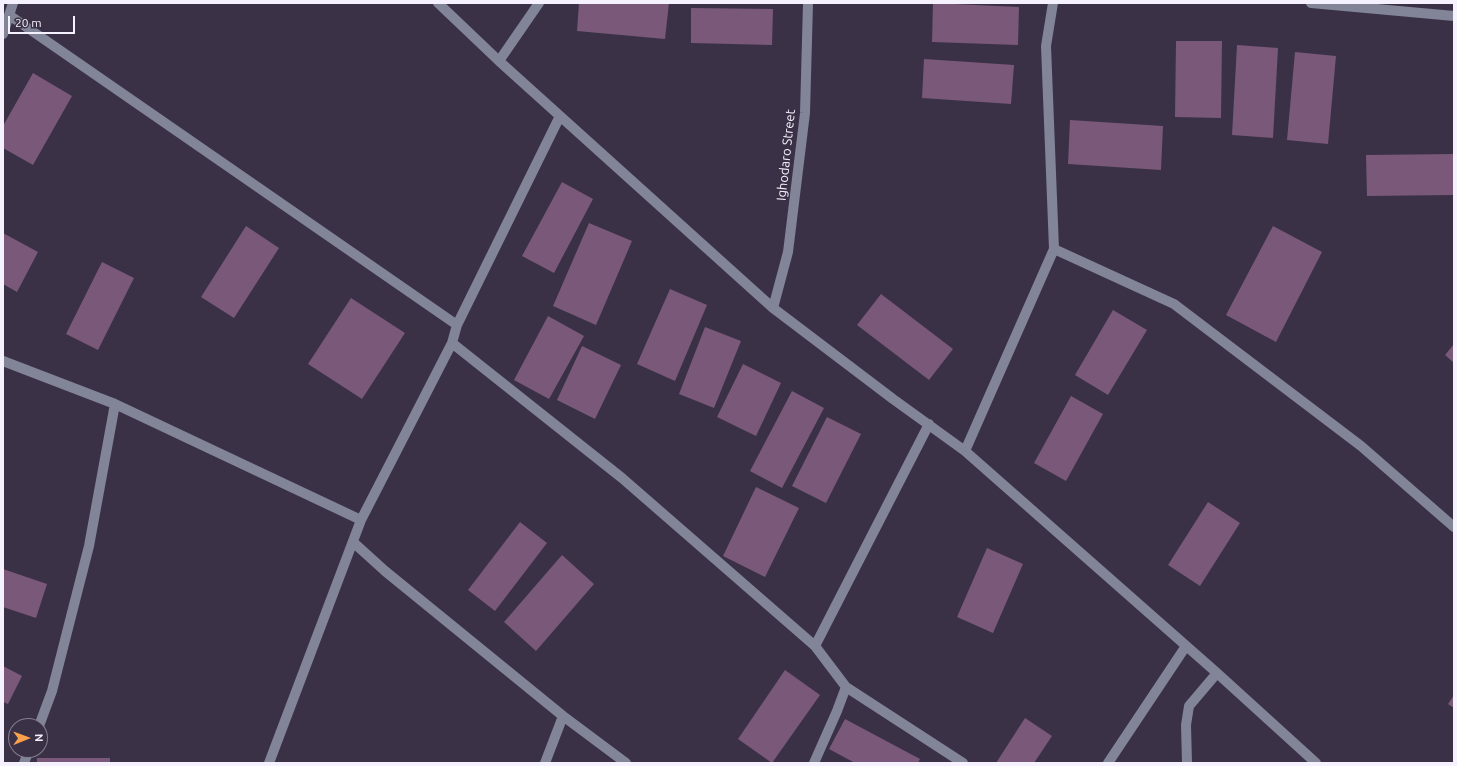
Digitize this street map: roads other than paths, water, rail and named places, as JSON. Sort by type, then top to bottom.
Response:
[{"type":"street","points":[[3,34],[13,3]]},
{"type":"street","points":[[438,3],[499,61],[773,308],[965,451],[1217,673],[1316,763]]},
{"type":"street","points":[[499,61],[539,3]]},
{"type":"street","name":"Ighodaro Street","points":[[773,308],[788,252],[805,113],[808,3]]},
{"type":"street","points":[[965,451],[1054,248],[1046,46],[1052,3]]},
{"type":"street","points":[[1311,3],[1339,4],[1454,16]]},
{"type":"street","points":[[9,16],[457,325]]},
{"type":"street","points":[[269,763],[361,520],[452,343],[457,325],[560,116]]},
{"type":"street","points":[[1054,248],[1174,304],[1360,446],[1454,527]]},
{"type":"street","points":[[452,343],[622,478],[815,646],[846,687],[963,763]]},
{"type":"street","points":[[3,361],[115,404],[361,520]]},
{"type":"street","points":[[42,718],[52,691],[89,546],[115,404]]},
{"type":"street","points":[[815,646],[929,424]]},
{"type":"street","points":[[353,542],[386,571],[563,716],[626,763]]},
{"type":"street","points":[[1108,763],[1186,646]]},
{"type":"street","points":[[1187,763],[1186,725],[1189,706],[1217,673]]},
{"type":"street","points":[[814,763],[846,687]]},
{"type":"street","points":[[545,763],[563,716]]}]
